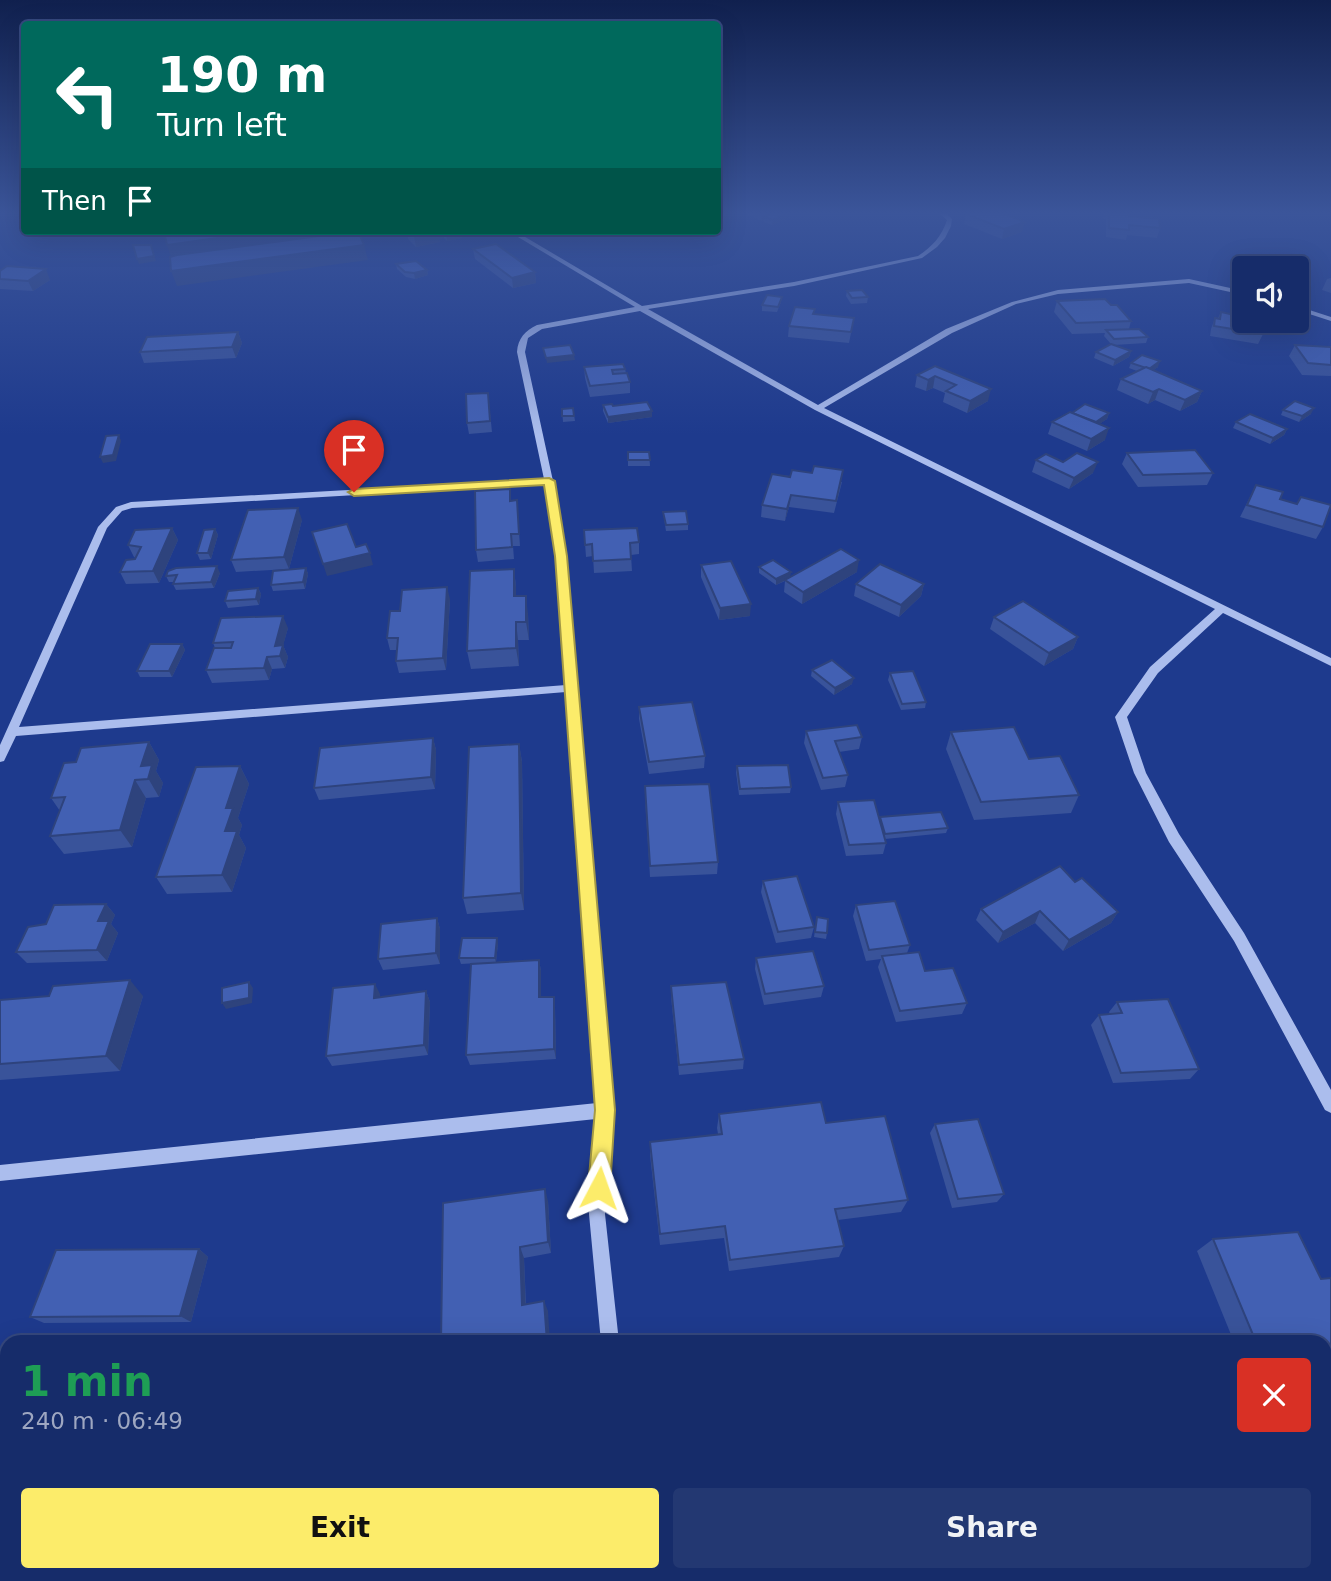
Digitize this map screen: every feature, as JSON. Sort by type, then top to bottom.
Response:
[{"type":"street","points":[[605,287],[818,408],[1331,662]]},
{"type":"street","points":[[609,1335],[597,1214],[605,1110],[561,556],[549,481],[521,352],[522,340],[526,334],[540,327],[775,287]]},
{"type":"street","points":[[818,408],[949,331],[1014,303],[1069,290],[1112,287]]},
{"type":"street","points":[[1309,312],[1331,319]]},
{"type":"street","points":[[0,758],[103,527],[119,509],[131,505],[549,481]]},
{"type":"street","points":[[1222,608],[1153,670],[1121,717],[1140,773],[1174,838],[1239,937],[1331,1105]]},
{"type":"street","points":[[12,732],[570,688]]},
{"type":"street","points":[[0,1173],[605,1110]]},
{"type":"building","points":[[862,290],[868,297],[852,298],[847,291]]},
{"type":"building","points":[[767,295],[782,297],[778,307],[762,305]]},
{"type":"building","points":[[1105,299],[1111,305],[1117,305],[1131,321],[1076,323],[1057,301]]},
{"type":"building","points":[[795,307],[815,309],[813,314],[854,318],[851,332],[789,326]]},
{"type":"building","points":[[1221,312],[1232,314],[1232,329],[1214,326],[1215,318],[1220,319]]},
{"type":"building","points":[[1139,329],[1148,337],[1114,339],[1106,330]]},
{"type":"building","points":[[238,332],[232,347],[140,352],[147,337]]},
{"type":"building","points":[[1111,344],[1131,351],[1115,360],[1096,352]]},
{"type":"building","points":[[570,345],[574,355],[546,358],[543,348]]},
{"type":"building","points":[[1295,345],[1331,347],[1331,365],[1308,363]]},
{"type":"building","points":[[1142,355],[1160,361],[1149,369],[1131,363]]},
{"type":"building","points":[[623,364],[625,369],[612,370],[613,374],[627,373],[630,382],[590,386],[584,367]]},
{"type":"building","points":[[935,366],[991,389],[970,401],[946,391],[956,385],[935,376],[928,380],[917,375]]},
{"type":"building","points":[[1146,367],[1202,391],[1185,400],[1159,389],[1153,392],[1121,379]]},
{"type":"building","points":[[488,393],[490,421],[467,423],[466,394]]},
{"type":"building","points":[[1295,401],[1314,408],[1302,416],[1283,410]]},
{"type":"building","points":[[647,402],[652,411],[608,417],[603,405],[613,406]]},
{"type":"building","points":[[1085,404],[1109,413],[1096,422],[1072,413]]},
{"type":"building","points":[[573,408],[574,416],[562,416],[562,409]]},
{"type":"building","points":[[1070,412],[1109,428],[1091,439],[1052,422]]},
{"type":"building","points":[[1250,414],[1287,429],[1273,438],[1236,422]]},
{"type":"building","points":[[119,435],[113,455],[100,457],[106,436]]},
{"type":"building","points":[[1195,450],[1213,473],[1143,475],[1127,453]]},
{"type":"building","points":[[628,452],[649,452],[650,460],[628,460]]},
{"type":"building","points":[[1077,453],[1098,462],[1074,478],[1036,460],[1046,454],[1063,462]]},
{"type":"building","points":[[814,466],[843,470],[836,501],[791,495],[787,509],[762,505],[772,474],[790,477],[792,470],[812,473]]},
{"type":"building","points":[[1256,485],[1283,492],[1280,499],[1297,504],[1301,497],[1331,505],[1323,527],[1247,505]]},
{"type":"building","points":[[510,489],[510,501],[517,500],[519,534],[511,534],[512,547],[476,550],[475,491]]},
{"type":"building","points":[[298,508],[284,557],[231,560],[248,510]]},
{"type":"building","points":[[686,511],[688,524],[666,525],[663,512]]},
{"type":"building","points":[[347,524],[356,547],[366,544],[370,553],[323,564],[312,532]]},
{"type":"building","points":[[172,528],[153,571],[120,572],[126,560],[135,559],[141,547],[128,545],[135,530]]},
{"type":"building","points":[[637,528],[639,542],[630,543],[631,559],[593,561],[592,544],[585,545],[584,530]]},
{"type":"building","points":[[215,529],[208,553],[197,553],[204,530]]},
{"type":"building","points":[[841,549],[859,560],[803,592],[785,580]]},
{"type":"building","points":[[773,560],[791,572],[776,579],[759,567]]},
{"type":"building","points":[[731,561],[751,604],[720,608],[701,565]]},
{"type":"building","points":[[880,564],[924,584],[901,605],[856,584]]},
{"type":"building","points":[[217,566],[211,582],[173,584],[177,575],[166,576],[168,571],[176,568]]},
{"type":"building","points":[[306,568],[303,582],[271,585],[273,571]]},
{"type":"building","points":[[514,569],[514,596],[526,596],[526,622],[516,622],[516,648],[467,651],[470,571]]},
{"type":"building","points":[[447,587],[443,658],[396,661],[398,638],[387,638],[390,611],[400,611],[402,590]]},
{"type":"building","points":[[258,588],[256,599],[225,601],[228,591]]},
{"type":"building","points":[[1023,601],[1078,637],[1049,653],[994,617]]},
{"type":"building","points":[[283,616],[275,646],[283,645],[280,656],[267,657],[264,668],[206,670],[214,648],[231,648],[233,642],[213,643],[221,618]]},
{"type":"building","points":[[150,644],[182,644],[169,671],[137,671]]},
{"type":"building","points":[[832,660],[854,678],[835,688],[812,670]]},
{"type":"building","points":[[913,671],[926,702],[902,704],[890,673]]},
{"type":"building","points":[[692,702],[705,756],[649,762],[639,707]]},
{"type":"building","points":[[857,725],[862,737],[835,741],[848,775],[823,778],[806,731]]},
{"type":"building","points":[[1014,727],[1029,759],[1060,756],[1079,795],[981,802],[951,732]]},
{"type":"building","points":[[433,738],[431,777],[314,788],[320,748]]},
{"type":"building","points":[[149,742],[141,766],[152,765],[148,779],[135,780],[120,830],[50,836],[65,797],[51,798],[64,763],[76,762],[81,748]]},
{"type":"building","points":[[519,744],[521,893],[463,898],[469,747]]},
{"type":"building","points":[[788,765],[791,787],[740,789],[737,766]]},
{"type":"building","points":[[240,766],[226,808],[233,808],[225,831],[237,831],[222,875],[156,877],[196,767]]},
{"type":"building","points":[[709,784],[718,862],[650,866],[645,786]]},
{"type":"building","points":[[874,800],[886,843],[849,845],[838,802]]},
{"type":"building","points":[[941,812],[948,828],[885,834],[880,817]]},
{"type":"building","points":[[1060,866],[1075,882],[1082,878],[1118,912],[1069,940],[1040,911],[1003,932],[981,909]]},
{"type":"building","points":[[797,876],[814,927],[778,932],[763,881]]},
{"type":"building","points":[[895,901],[910,945],[869,950],[856,905]]},
{"type":"building","points":[[106,904],[98,921],[109,921],[97,950],[16,952],[28,927],[46,924],[54,905]]},
{"type":"building","points":[[817,917],[828,919],[827,933],[815,932]]},
{"type":"building","points":[[437,918],[436,953],[378,959],[381,924]]},
{"type":"building","points":[[462,938],[497,938],[495,958],[459,958]]},
{"type":"building","points":[[813,951],[824,986],[765,994],[756,958]]},
{"type":"building","points":[[919,952],[925,971],[953,968],[967,1003],[900,1011],[882,956]]},
{"type":"building","points":[[539,960],[539,997],[554,997],[554,1049],[466,1055],[471,964]]},
{"type":"building","points":[[130,980],[106,1056],[0,1064],[0,1000],[49,996],[53,986]]},
{"type":"building","points":[[249,982],[249,998],[222,1003],[222,988]]},
{"type":"building","points":[[726,982],[744,1059],[679,1065],[671,986]]},
{"type":"building","points":[[375,984],[374,998],[426,991],[424,1045],[326,1056],[333,988]]},
{"type":"building","points":[[1168,999],[1199,1069],[1121,1073],[1099,1015],[1122,1013],[1117,1002]]},
{"type":"building","points":[[821,1102],[826,1123],[885,1116],[908,1200],[835,1209],[844,1246],[730,1260],[725,1226],[660,1234],[650,1142],[722,1134],[719,1114]]},
{"type":"building","points":[[978,1119],[1004,1194],[958,1199],[935,1124]]},
{"type":"building","points":[[545,1189],[548,1242],[520,1247],[522,1305],[544,1301],[546,1335],[441,1335],[443,1203]]},
{"type":"building","points":[[1298,1232],[1321,1279],[1331,1278],[1331,1335],[1253,1335],[1213,1239]]},
{"type":"building","points":[[199,1249],[180,1316],[30,1317],[56,1250]]},
{"type":"route","points":[[354,492],[549,481],[561,556],[605,1110],[599,1188]]}]
